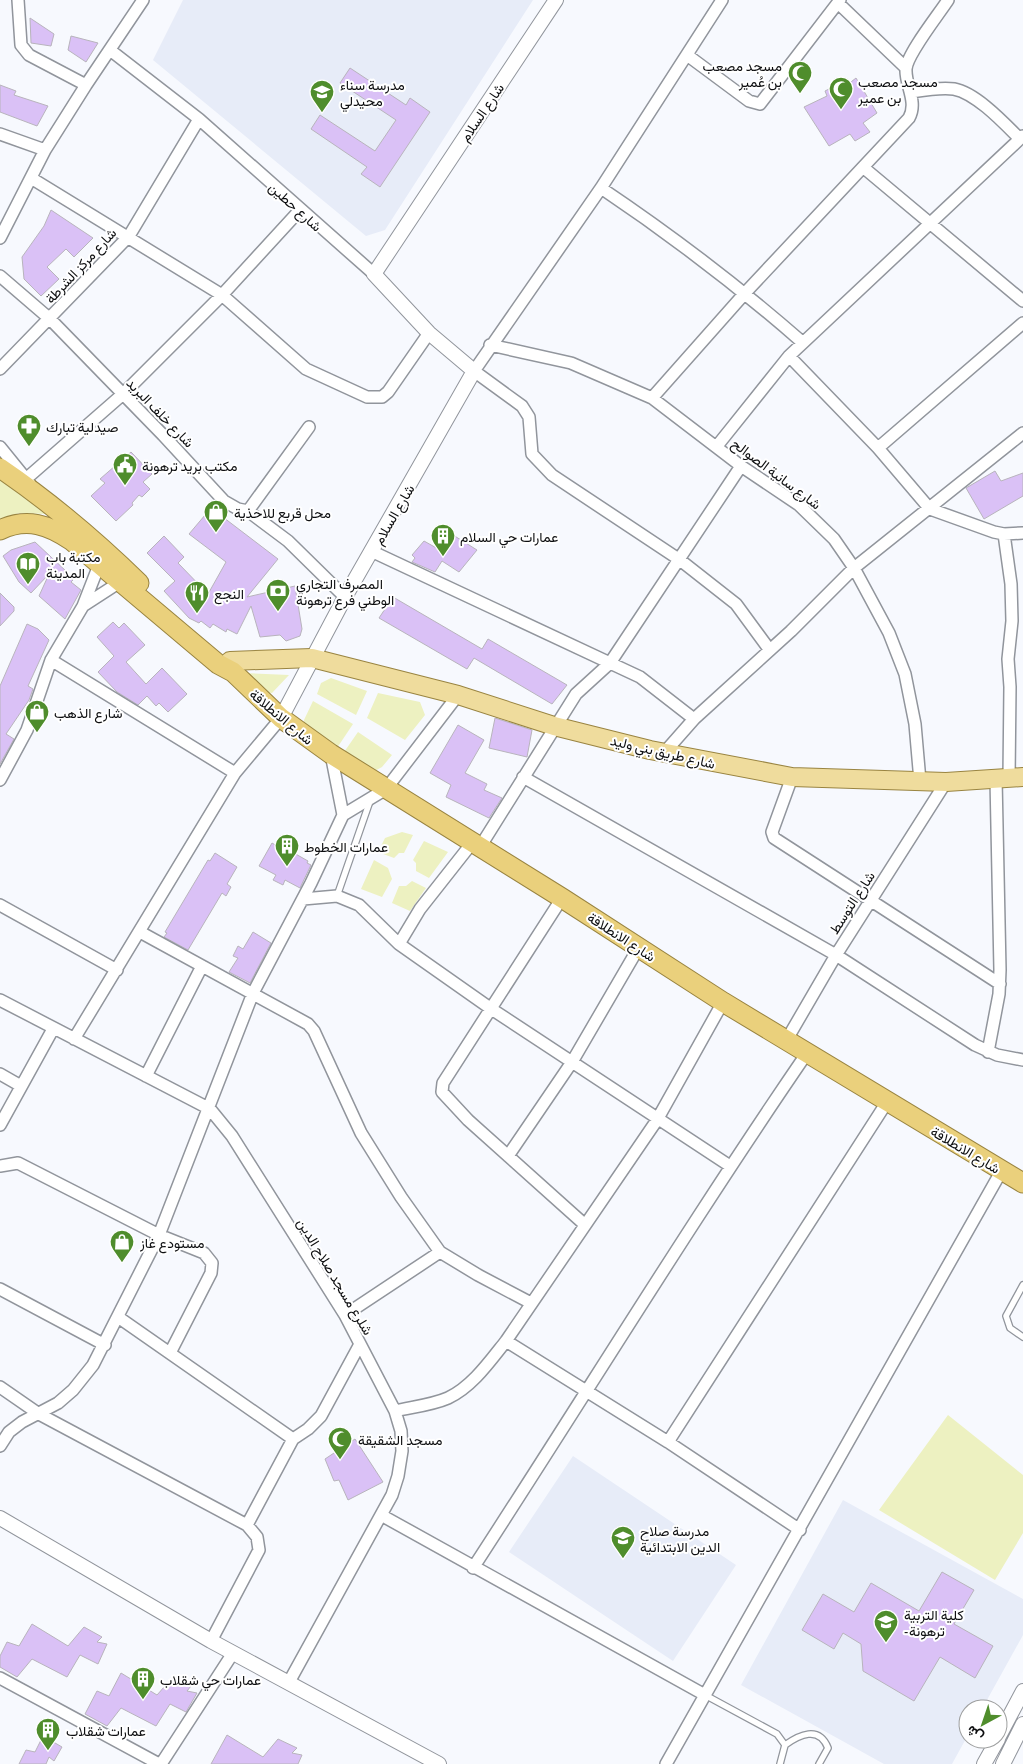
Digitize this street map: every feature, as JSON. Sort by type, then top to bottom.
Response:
[{"type":"highway","points":[[0,468],[31,485],[104,548],[153,596],[221,651],[232,667]]},
{"type":"highway","points":[[0,530],[9,526],[27,523],[41,524],[54,529],[72,541],[218,664],[232,667]]},
{"type":"highway","name":"شارع الانطلاقة","points":[[232,667],[281,718],[331,754],[378,794],[476,845],[786,1041],[1023,1183]]},
{"type":"main road","name":"شارع طريق بني وليد","points":[[232,667],[312,658],[458,695],[554,726],[664,753],[792,777],[920,782],[1009,778]]},
{"type":"street","points":[[18,0],[21,45],[30,55],[86,85]]},
{"type":"street","points":[[0,238],[45,150],[143,0]]},
{"type":"street","name":"شارع السلام","points":[[374,274],[556,0]]},
{"type":"street","points":[[722,0],[601,188],[490,345],[474,371],[522,406],[529,418],[532,454],[552,475],[680,560],[736,604],[770,650]]},
{"type":"street","points":[[906,68],[918,45],[948,0]]},
{"type":"street","points":[[652,398],[745,293],[864,168],[912,113],[911,92],[906,68],[839,2],[760,104],[749,101],[687,55]]},
{"type":"street","name":"شارع حطين","points":[[110,50],[199,119],[374,274],[429,333],[474,371]]},
{"type":"street","points":[[717,446],[802,342],[1022,138],[965,92],[953,88],[911,92]]},
{"type":"street","name":"شارع مركز الشرطة","points":[[0,369],[128,236],[199,119]]},
{"type":"street","points":[[0,134],[45,150]]},
{"type":"street","points":[[864,168],[1023,301]]},
{"type":"street","points":[[31,178],[222,295],[306,369],[367,397],[382,397],[388,392],[429,333]]},
{"type":"street","points":[[601,188],[670,234],[745,293],[802,342]]},
{"type":"street","points":[[0,447],[31,485],[222,295],[300,210]]},
{"type":"street","name":"شارع خلف البريد","points":[[0,276],[50,319],[224,501],[238,509],[248,510],[288,541],[345,596]]},
{"type":"street","points":[[878,448],[1023,323]]},
{"type":"street","name":"شارع سانية الصوالح","points":[[490,345],[571,363],[652,398],[741,466],[799,505],[834,539],[854,568],[889,633],[905,674],[915,724],[920,782]]},
{"type":"street","points":[[789,356],[878,448],[930,508],[977,527],[1004,534],[1023,533]]},
{"type":"street","name":"شارع السلام","points":[[281,718],[345,596],[474,371]]},
{"type":"street","points":[[248,510],[309,427]]},
{"type":"street","points":[[664,753],[694,719],[791,631],[854,568],[1023,433]]},
{"type":"street","points":[[399,944],[420,909],[476,845],[523,777],[576,694],[610,663],[741,466]]},
{"type":"street","points":[[988,1052],[1000,984],[1009,778],[1010,687],[1008,659],[1012,621],[1011,584],[1004,534]]},
{"type":"street","points":[[371,551],[640,678],[694,719]]},
{"type":"street","points":[[0,780],[26,730],[52,660],[83,606],[99,565]]},
{"type":"street","points":[[83,606],[120,582]]},
{"type":"street","points":[[52,660],[235,773]]},
{"type":"street","points":[[1010,687],[1023,687]]},
{"type":"street","points":[[0,1446],[9,1432],[58,1403],[73,1390],[105,1345],[159,1236],[254,993],[344,815],[378,794],[458,695]]},
{"type":"street","points":[[74,1039],[235,773],[281,718]]},
{"type":"street","points":[[331,754],[344,815]]},
{"type":"street","points":[[523,777],[836,955],[988,1052],[1023,1060]]},
{"type":"street","points":[[792,777],[772,832],[774,838],[1000,984]]},
{"type":"street","name":"شارع التوسط","points":[[786,1041],[836,955],[946,782]]},
{"type":"street","points":[[303,899],[337,896],[359,905],[399,944],[490,1008],[657,1120],[730,1166]]},
{"type":"street","points":[[562,898],[442,1083],[442,1092],[468,1120],[584,1224]]},
{"type":"street","points":[[0,905],[117,970]]},
{"type":"street","points":[[140,932],[293,1015],[314,1031],[361,1133],[401,1197],[440,1252],[531,1303]]},
{"type":"street","points":[[508,1156],[572,1062],[639,947]]},
{"type":"street","points":[[146,1076],[202,966]]},
{"type":"street","name":"شلرع مسجد صلاح الدين","points":[[0,1000],[210,1109],[232,1136],[345,1315],[395,1411],[401,1431],[402,1452],[398,1476],[381,1515],[289,1682]]},
{"type":"street","points":[[395,1411],[448,1398],[463,1388],[485,1367],[506,1341],[584,1224],[657,1120],[723,1002]]},
{"type":"street","points":[[0,1125],[53,1029]]},
{"type":"street","points":[[474,1568],[588,1392],[730,1166],[807,1053]]},
{"type":"street","points":[[0,1074],[21,1086]]},
{"type":"street","points":[[668,1442],[887,1102]]},
{"type":"street","points":[[0,1166],[18,1163],[159,1236],[204,1253],[212,1263],[212,1273],[170,1353]]},
{"type":"street","points":[[666,1764],[1002,1170]]},
{"type":"street","points":[[345,1315],[440,1252]]},
{"type":"street","points":[[0,1289],[105,1345]]},
{"type":"street","points":[[118,1317],[293,1439]]},
{"type":"street","points":[[506,1341],[668,1442],[800,1530]]},
{"type":"street","points":[[247,1526],[293,1439],[308,1430],[321,1416],[360,1344]]},
{"type":"street","points":[[0,1387],[39,1414],[247,1526],[257,1537],[258,1550],[211,1641]]},
{"type":"street","points":[[381,1515],[705,1695]]},
{"type":"street","points":[[0,1518],[211,1641],[439,1764]]},
{"type":"street","points":[[0,1678],[160,1764],[233,1653]]},
{"type":"street","points":[[1008,1720],[1023,1691]]},
{"type":"street","points":[[1003,1764],[1023,1724]]},
{"type":"street","points":[[984,1764],[992,1749]]},
{"type":"lane","points":[[337,896],[378,794]]},
{"type":"lane","points":[[1023,1285],[1006,1316],[1010,1328],[1023,1337]]},
{"type":"lane","points":[[705,1695],[777,1734],[785,1745]]},
{"type":"lane","points":[[780,1764],[785,1745],[804,1734],[810,1733],[822,1739],[828,1748],[818,1764]]},
{"type":"shaded area","points":[[183,0],[533,0],[385,230],[366,236],[153,60]]},
{"type":"shaded area","name":"مدرسة صلاح الدين الابتدائية","points":[[573,1456],[736,1565],[673,1661],[509,1552]]},
{"type":"shaded area","points":[[843,1500],[1023,1599],[1023,1635],[988,1699],[958,1699],[958,1749],[960,1749],[952,1764],[884,1764],[741,1685]]},
{"type":"green space","points":[[0,478],[47,514],[19,513],[0,519]]},
{"type":"green space","points":[[245,673],[289,675],[272,693],[263,692]]},
{"type":"green space","points":[[331,678],[367,691],[356,715],[317,694],[321,683]]},
{"type":"green space","points":[[378,693],[420,702],[425,715],[405,740],[367,718]]},
{"type":"green space","points":[[313,701],[353,724],[335,751],[304,725],[304,720]]},
{"type":"green space","points":[[358,732],[392,755],[382,767],[371,773],[342,755]]},
{"type":"green space","points":[[402,832],[413,835],[404,853],[399,853],[394,858],[378,852],[385,838]]},
{"type":"green space","points":[[424,841],[448,852],[429,878],[416,871],[416,863],[413,860]]},
{"type":"green space","points":[[374,860],[388,868],[392,879],[382,897],[361,889]]},
{"type":"green space","points":[[412,881],[426,888],[410,911],[392,903],[399,886],[406,886]]},
{"type":"green space","points":[[948,1415],[1023,1475],[1023,1533],[995,1580],[879,1510]]},
{"type":"building","points":[[30,18],[54,34],[51,46],[31,43]]},
{"type":"building","points":[[71,36],[98,43],[86,62],[68,50]]},
{"type":"building","points":[[350,68],[406,105],[410,98],[430,112],[380,187],[361,174],[367,167],[311,129],[320,115],[375,151],[396,120],[340,83]]},
{"type":"building","name":"مسجد مصعب بن عمير","points":[[856,78],[877,113],[863,123],[870,132],[855,141],[850,134],[829,146],[804,107],[827,96],[825,91],[839,84],[842,89]]},
{"type":"building","points":[[0,85],[16,91],[14,95],[48,106],[37,126],[0,112]]},
{"type":"building","points":[[51,210],[93,238],[74,257],[66,249],[47,267],[59,279],[41,296],[24,279],[22,257],[44,226]]},
{"type":"building","name":"مكتب بريد ترهونة","points":[[131,452],[152,474],[143,482],[150,489],[142,497],[139,495],[132,503],[133,505],[116,521],[91,496],[105,483],[100,479]]},
{"type":"building","points":[[995,471],[1001,481],[1023,473],[1023,496],[984,519],[966,488]]},
{"type":"building","points":[[211,508],[278,559],[247,597],[295,586],[302,629],[300,636],[286,641],[280,635],[260,637],[251,606],[237,634],[227,629],[226,632],[213,624],[210,628],[201,621],[199,623],[189,618],[164,591],[175,581],[147,553],[164,536],[184,557],[178,563],[208,594],[226,562],[189,534]]},
{"type":"building","name":"عمارات حي السلام","points":[[453,535],[477,550],[459,572],[442,561],[435,572],[412,562],[415,558],[412,555],[424,541],[440,550]]},
{"type":"building","points":[[35,542],[67,572],[65,574],[73,580],[71,582],[81,590],[65,619],[39,596],[49,574],[31,593],[19,582],[3,556],[11,550]]},
{"type":"building","points":[[0,593],[14,607],[14,611],[0,626]]},
{"type":"building","points":[[393,597],[482,649],[488,639],[567,685],[552,704],[474,658],[467,669],[379,618]]},
{"type":"building","points":[[113,622],[119,628],[124,623],[145,645],[126,662],[146,684],[162,668],[187,694],[168,712],[159,703],[156,706],[147,696],[138,705],[117,692],[98,672],[114,656],[97,637]]},
{"type":"building","points":[[27,624],[38,629],[49,640],[28,686],[33,689],[29,700],[6,734],[14,739],[0,764],[0,686]]},
{"type":"building","points":[[495,718],[532,730],[527,757],[489,748]]},
{"type":"building","points":[[458,725],[484,740],[465,773],[487,784],[484,790],[502,798],[489,818],[446,797],[451,785],[430,773]]},
{"type":"building","name":"عمارات الخطوط","points":[[272,843],[277,846],[278,844],[308,861],[307,863],[311,865],[300,888],[285,880],[283,885],[273,880],[276,875],[259,866]]},
{"type":"building","points":[[215,853],[237,867],[227,884],[231,887],[226,896],[222,893],[188,950],[164,937],[167,933],[165,932],[208,860],[210,861]]},
{"type":"building","points":[[253,932],[271,943],[250,983],[229,972],[238,958],[233,956],[238,946],[243,949]]},
{"type":"building","name":"مسجد الشقيقة","points":[[355,1439],[383,1482],[348,1500],[339,1480],[334,1481],[325,1459]]},
{"type":"building","points":[[942,1572],[974,1590],[954,1624],[993,1646],[975,1678],[940,1657],[914,1701],[863,1671],[861,1644],[843,1633],[834,1649],[802,1630],[823,1594],[854,1612],[871,1583],[919,1611]]},
{"type":"building","points":[[32,1624],[68,1646],[84,1627],[102,1637],[97,1642],[107,1644],[98,1664],[80,1655],[67,1677],[32,1659],[17,1677],[0,1667],[0,1656],[7,1642],[19,1646]]},
{"type":"building","name":"عمارات حي شقلاب","points":[[121,1673],[157,1695],[173,1677],[191,1686],[187,1691],[197,1693],[186,1712],[170,1704],[156,1726],[121,1708],[107,1726],[85,1714],[97,1691],[109,1696]]},
{"type":"building","points":[[227,1735],[263,1757],[278,1739],[297,1748],[292,1753],[302,1755],[298,1764],[211,1764]]},
{"type":"building","name":"عمارات شقلاب","points":[[43,1736],[62,1747],[54,1761],[49,1757],[46,1764],[19,1764],[26,1750],[35,1752]]},
{"type":"place","name":"مسجد مصعب بن عُمير","points":[[800,94]]},
{"type":"place","name":"مسجد مصعب بن عمير","points":[[841,110]]},
{"type":"place","name":"مدرسة سناء محيدلي","points":[[322,113]]},
{"type":"place","name":"صيدلية تبارك","points":[[29,447]]},
{"type":"place","name":"مكتب بريد ترهونة","points":[[125,486]]},
{"type":"place","name":"محل قربع للاحذية","points":[[216,533]]},
{"type":"place","name":"عمارات حي السلام","points":[[443,557]]},
{"type":"place","name":"مكتبة باب المدينة","points":[[28,585]]},
{"type":"place","name":"المصرف التجاري الوطني فرع ترهونة","points":[[278,612]]},
{"type":"place","name":"النجع","points":[[197,614]]},
{"type":"place","name":"شارع الذهب","points":[[37,733]]},
{"type":"place","name":"عمارات الخطوط","points":[[287,867]]},
{"type":"place","name":"مستودع غاز","points":[[122,1263]]},
{"type":"place","name":"مسجد الشقيقة","points":[[340,1460]]},
{"type":"place","name":"مدرسة صلاح الدين الابتدائية","points":[[623,1559]]},
{"type":"place","name":"كلية التربية -ترهونة","points":[[886,1643]]},
{"type":"place","name":"عمارات حي شقلاب","points":[[143,1700]]},
{"type":"place","name":"عمارات شقلاب","points":[[48,1751]]}]
